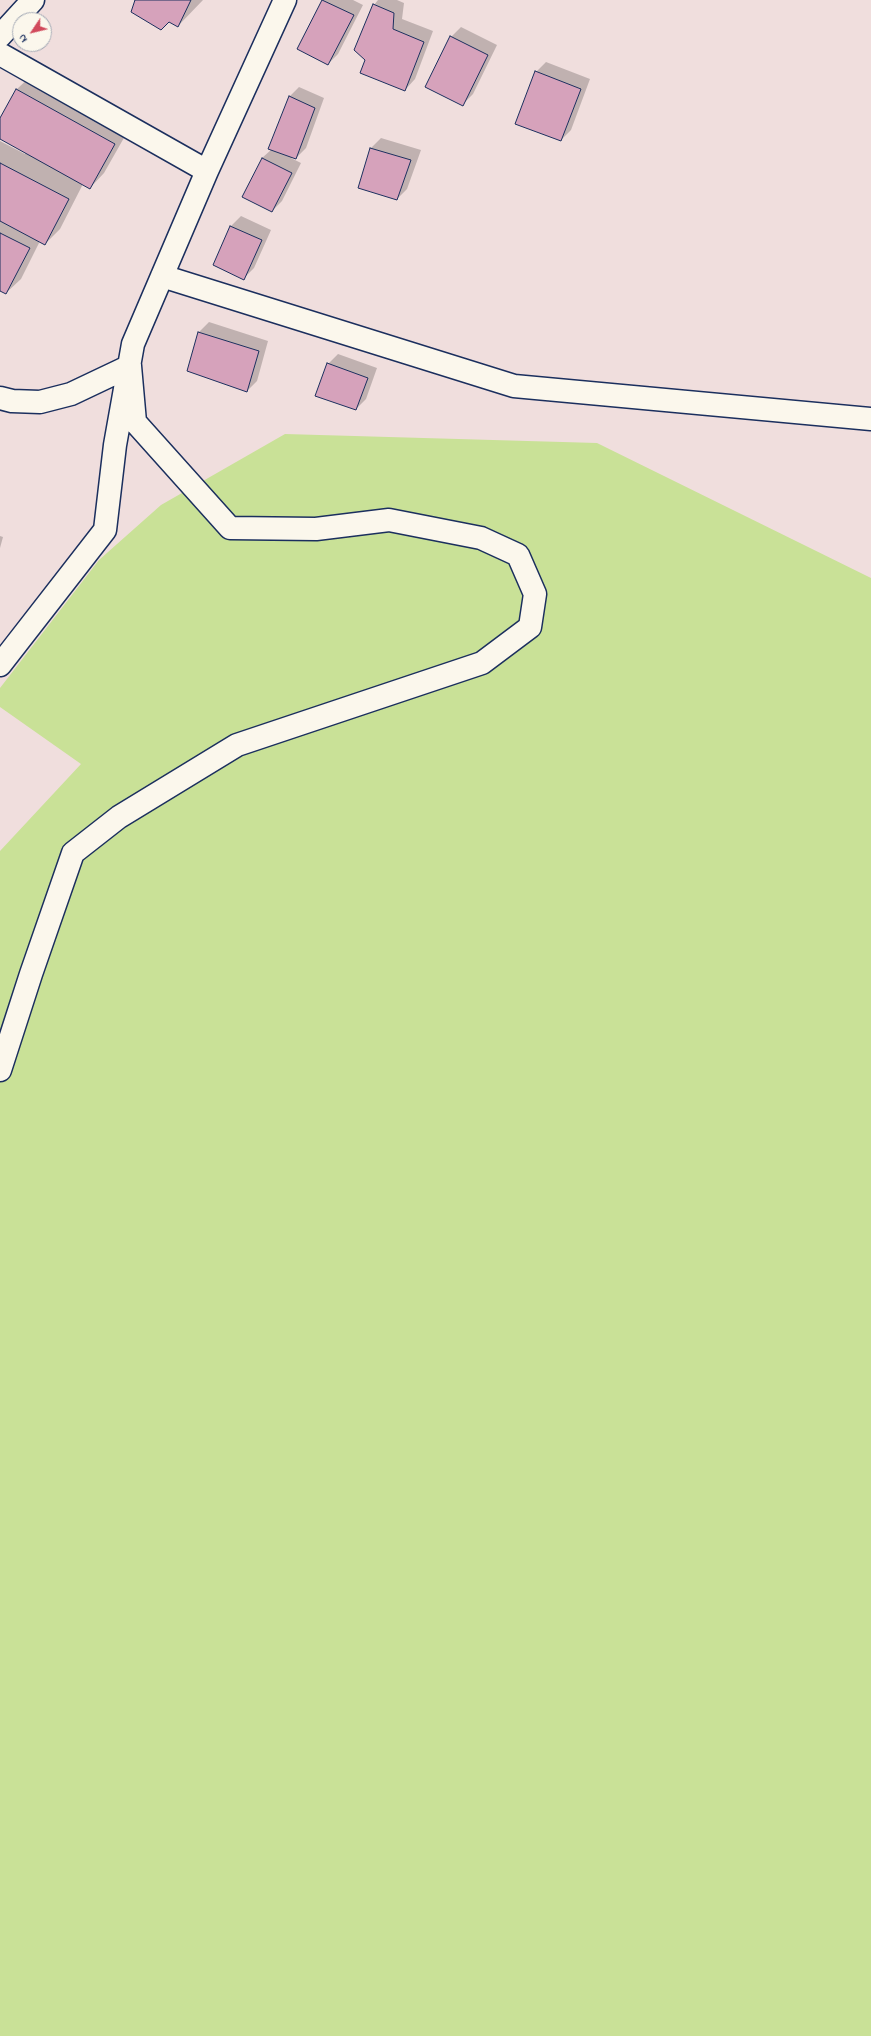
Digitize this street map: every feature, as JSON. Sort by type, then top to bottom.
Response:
[{"type":"street","points":[[0,36],[33,0]]},
{"type":"street","points":[[0,665],[104,530],[115,445],[133,344],[207,171],[285,0]]},
{"type":"street","points":[[0,54],[207,171]]},
{"type":"street","points":[[162,276],[514,386],[871,419]]},
{"type":"street","points":[[0,398],[12,401],[40,402],[71,394],[130,366]]},
{"type":"street","points":[[0,1070],[31,974],[73,854],[119,817],[237,745],[482,663],[530,627],[535,594],[518,555],[481,538],[389,520],[316,529],[230,528],[135,422],[130,366]]},
{"type":"green space","points":[[285,434],[597,443],[871,578],[871,2036],[0,2036],[0,851],[81,764],[0,707],[0,688],[99,560],[161,505]]},
{"type":"building","points":[[135,0],[191,0],[178,27],[169,22],[161,30],[131,12]]},
{"type":"building","points":[[322,0],[354,15],[328,65],[297,49]]},
{"type":"building","points":[[373,4],[394,13],[393,29],[424,42],[405,91],[360,73],[365,60],[354,50]]},
{"type":"building","points":[[450,36],[488,55],[463,106],[425,87]]},
{"type":"building","points":[[535,71],[581,89],[561,141],[515,124]]},
{"type":"building","points":[[16,89],[115,144],[90,189],[0,139],[0,118]]},
{"type":"building","points":[[289,96],[315,108],[296,159],[268,149]]},
{"type":"building","points":[[370,148],[411,160],[397,200],[358,188]]},
{"type":"building","points":[[262,158],[292,173],[272,212],[242,197]]},
{"type":"building","points":[[0,163],[69,199],[45,245],[0,221]]},
{"type":"building","points":[[230,226],[262,240],[244,280],[213,265]]},
{"type":"building","points":[[0,233],[30,248],[6,294],[0,291]]},
{"type":"building","points":[[198,332],[259,351],[247,392],[187,371]]},
{"type":"building","points":[[327,363],[368,378],[356,410],[315,396]]}]
